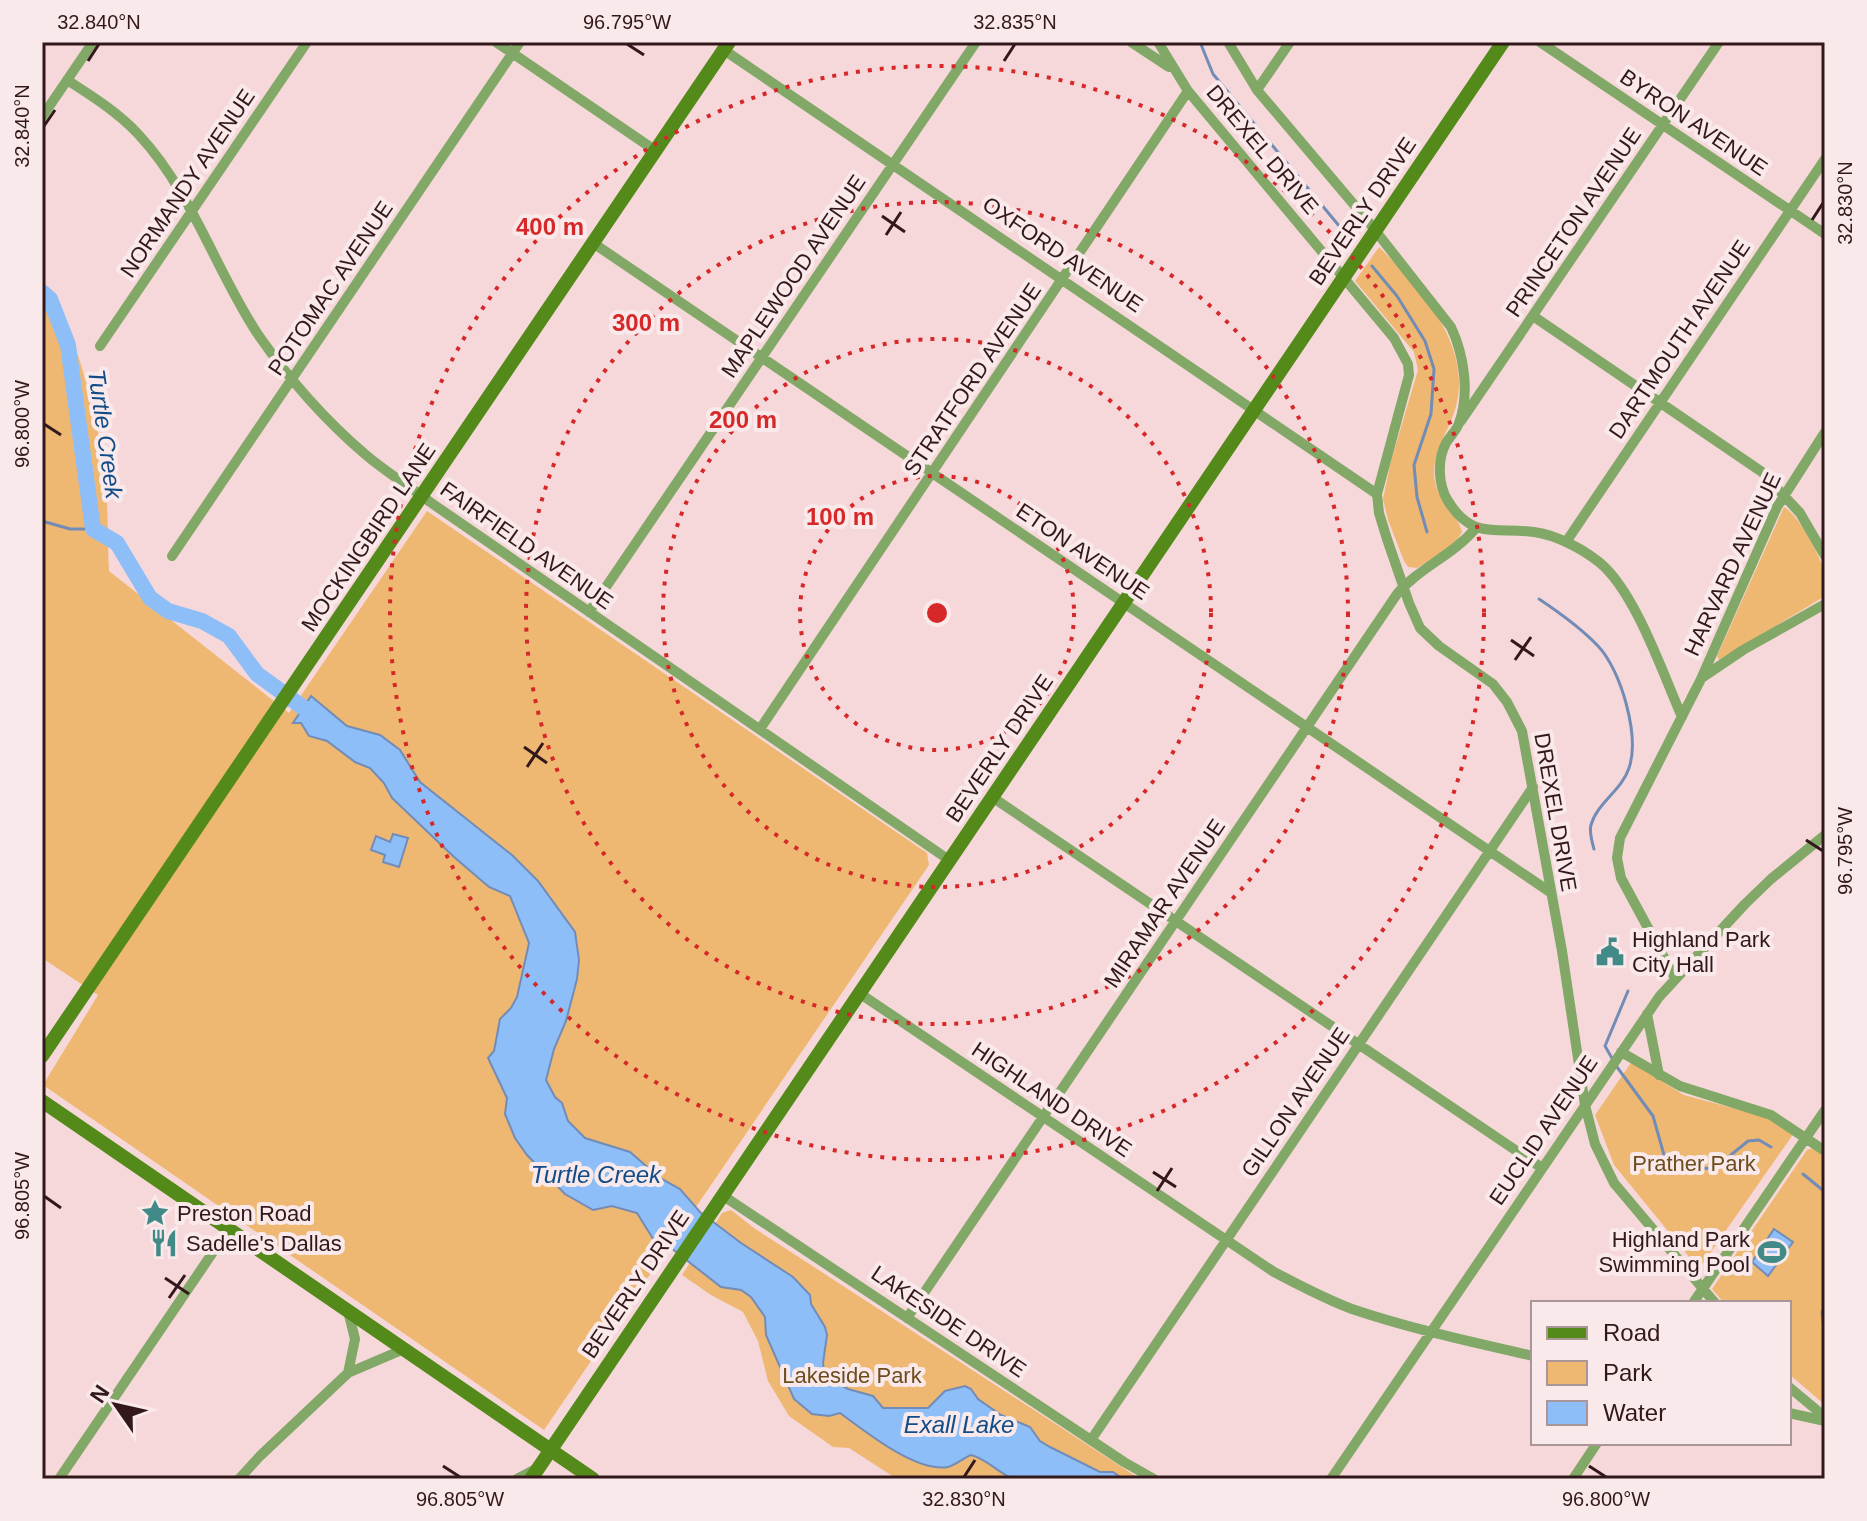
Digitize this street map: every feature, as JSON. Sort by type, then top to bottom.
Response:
[{"type":"main road","name":"BEVERLY DRIVE","points":[[534,1474],[1503,42]]},
{"type":"main road","name":"MOCKINGBIRD LANE","points":[[42,1056],[727,46]]},
{"type":"main road","points":[[42,1101],[593,1479]]},
{"type":"street","points":[[42,117],[93,42]]},
{"type":"street","name":"NORMANDY AVENUE","points":[[100,346],[307,42]]},
{"type":"street","points":[[496,42],[656,151]]},
{"type":"street","name":"POTOMAC AVENUE","points":[[172,556],[520,42]]},
{"type":"street","name":"MAPLEWOOD AVENUE","points":[[589,612],[976,42]]},
{"type":"street","points":[[1131,42],[1173,70]]},
{"type":"street","name":"DREXEL DRIVE","points":[[1158,42],[1188,91],[1394,338],[1408,364],[1406,393],[1377,494],[1379,513],[1420,628],[1439,646],[1493,684],[1507,702],[1522,731],[1562,951],[1585,1105],[1595,1144],[1614,1183],[1713,1301]]},
{"type":"street","points":[[1228,42],[1257,90],[1442,313],[1458,341],[1464,379],[1459,424],[1442,453],[1440,477],[1446,499],[1475,529],[1533,532],[1566,542],[1599,562],[1626,592],[1682,717]]},
{"type":"street","points":[[1257,90],[1290,42]]},
{"type":"street","name":"BYRON AVENUE","points":[[1540,42],[1825,234]]},
{"type":"street","name":"PRINCETON AVENUE","points":[[1459,424],[1719,42]]},
{"type":"street","name":"OXFORD AVENUE","points":[[727,46],[893,164],[1377,494]]},
{"type":"street","name":"FAIRFIELD AVENUE","points":[[67,80],[117,114],[137,133],[176,184],[240,307],[292,379],[350,441],[422,497],[949,860]]},
{"type":"street","name":"STRATFORD AVENUE","points":[[760,729],[1188,91]]},
{"type":"street","name":"DARTMOUTH AVENUE","points":[[1566,542],[1825,159]]},
{"type":"street","name":"ETON AVENUE","points":[[593,243],[1550,892]]},
{"type":"street","points":[[1533,316],[1747,460],[1784,494],[1813,532],[1825,556]]},
{"type":"street","name":"HARVARD AVENUE","points":[[1675,978],[1621,878],[1617,858],[1620,838],[1701,679],[1784,494],[1825,432]]},
{"type":"street","name":"MIRAMAR AVENUE","points":[[907,1318],[1404,586],[1475,529]]},
{"type":"street","points":[[1701,679],[1743,650],[1825,604]]},
{"type":"street","name":"GILLON AVENUE","points":[[1091,1440],[1533,787]]},
{"type":"street","points":[[992,797],[1542,1168]]},
{"type":"street","name":"EUCLID AVENUE","points":[[1331,1479],[1647,1014],[1723,925],[1771,879],[1825,835]]},
{"type":"street","name":"HIGHLAND DRIVE","points":[[859,993],[1274,1272],[1319,1296],[1350,1308],[1430,1332],[1531,1356]]},
{"type":"street","points":[[1647,1014],[1659,1075]]},
{"type":"street","points":[[1620,1053],[1689,1090],[1771,1115],[1825,1151]]},
{"type":"street","points":[[1694,1301],[1825,1110]]},
{"type":"street","name":"LAKESIDE DRIVE","points":[[722,1195],[1154,1479]]},
{"type":"street","points":[[59,1479],[228,1230]]},
{"type":"street","points":[[348,1311],[355,1339],[348,1373]]},
{"type":"street","points":[[239,1479],[348,1373],[404,1349]]},
{"type":"street","points":[[1791,1389],[1825,1419]]},
{"type":"street","points":[[1791,1413],[1825,1419]]},
{"type":"street","points":[[1573,1479],[1596,1445]]},
{"type":"street","points":[[517,1479],[534,1474]]},
{"type":"green space","points":[[1379,247],[1438,316],[1456,358],[1459,380],[1455,411],[1437,453],[1434,472],[1441,498],[1462,532],[1448,548],[1417,568],[1408,567],[1404,561],[1383,499],[1418,370],[1414,352],[1355,281]]},
{"type":"green space","points":[[42,287],[64,320],[90,398],[106,479],[109,571],[289,713],[427,511],[927,853],[929,865],[544,1430],[43,1085],[98,995],[42,958]]},
{"type":"green space","points":[[1784,507],[1809,537],[1819,558],[1825,575],[1825,596],[1719,660],[1717,656]]},
{"type":"green space","name":"Prather Park","points":[[1635,1057],[1684,1095],[1770,1118],[1794,1133],[1699,1269],[1614,1165],[1595,1115]]},
{"type":"green space","points":[[1813,1148],[1825,1157],[1825,1405],[1791,1376],[1791,1301],[1722,1301],[1712,1289],[1807,1150]]},
{"type":"green space","name":"Lakeside Park","points":[[731,1210],[754,1228],[1140,1479],[897,1479],[849,1448],[833,1447],[789,1416],[768,1381],[758,1341],[743,1312],[682,1275],[722,1213]]},
{"type":"water","name":"Exall Lake","points":[[311,696],[347,726],[380,735],[400,750],[420,782],[512,855],[538,881],[575,932],[579,960],[566,1021],[546,1080],[562,1103],[568,1121],[585,1138],[630,1152],[660,1178],[680,1189],[700,1212],[793,1277],[810,1295],[811,1304],[825,1327],[825,1377],[848,1389],[873,1396],[883,1408],[928,1408],[945,1391],[965,1386],[1001,1415],[1030,1427],[1040,1441],[1050,1447],[1100,1472],[1113,1472],[1123,1479],[1013,1479],[971,1455],[948,1467],[935,1467],[921,1464],[891,1449],[840,1413],[829,1416],[812,1414],[794,1399],[766,1335],[765,1317],[751,1297],[741,1290],[721,1287],[671,1248],[655,1242],[637,1213],[612,1206],[593,1210],[565,1194],[515,1138],[505,1114],[507,1098],[488,1058],[494,1051],[500,1019],[517,997],[529,943],[510,896],[489,887],[454,857],[392,798],[384,783],[370,768],[355,762],[327,741],[309,736],[301,723],[293,723]]},
{"type":"water","points":[[393,834],[408,838],[399,867],[383,862],[385,855],[371,850],[376,836],[390,842]]},
{"type":"water","name":"Highland Park Swimming Pool","points":[[1774,1229],[1793,1242],[1768,1276],[1752,1262]]},
{"type":"waterway","points":[[1200,42],[1213,74],[1350,239]]},
{"type":"waterway","points":[[1372,266],[1397,296],[1425,341],[1434,369],[1431,414],[1414,465],[1417,497],[1427,532]]},
{"type":"waterway","name":"Turtle Creek","points":[[42,292],[50,299],[68,345],[93,529],[117,543],[150,598],[168,611],[202,621],[229,636],[257,674],[319,719]]},
{"type":"waterway","points":[[42,521],[70,529],[93,529]]},
{"type":"waterway","points":[[1539,599],[1598,646],[1621,687],[1630,722],[1632,755],[1629,768],[1594,817],[1590,831],[1594,849]]},
{"type":"waterway","points":[[1613,1060],[1605,1046],[1628,991]]},
{"type":"waterway","points":[[1617,1067],[1653,1116],[1664,1155],[1673,1163],[1691,1169],[1715,1168],[1748,1141],[1759,1140],[1771,1147]]},
{"type":"waterway","points":[[1803,1174],[1825,1192]]},
{"type":"waterway","points":[[1825,1305],[1822,1312],[1825,1338]]},
{"type":"place","name":"Highland Park City Hall","points":[[1610,952]]},
{"type":"place","name":"Preston Road","points":[[155,1213]]},
{"type":"place","name":"Sadelle's Dallas","points":[[164,1243]]},
{"type":"place","name":"Highland Park Swimming Pool","points":[[1772,1252]]}]
